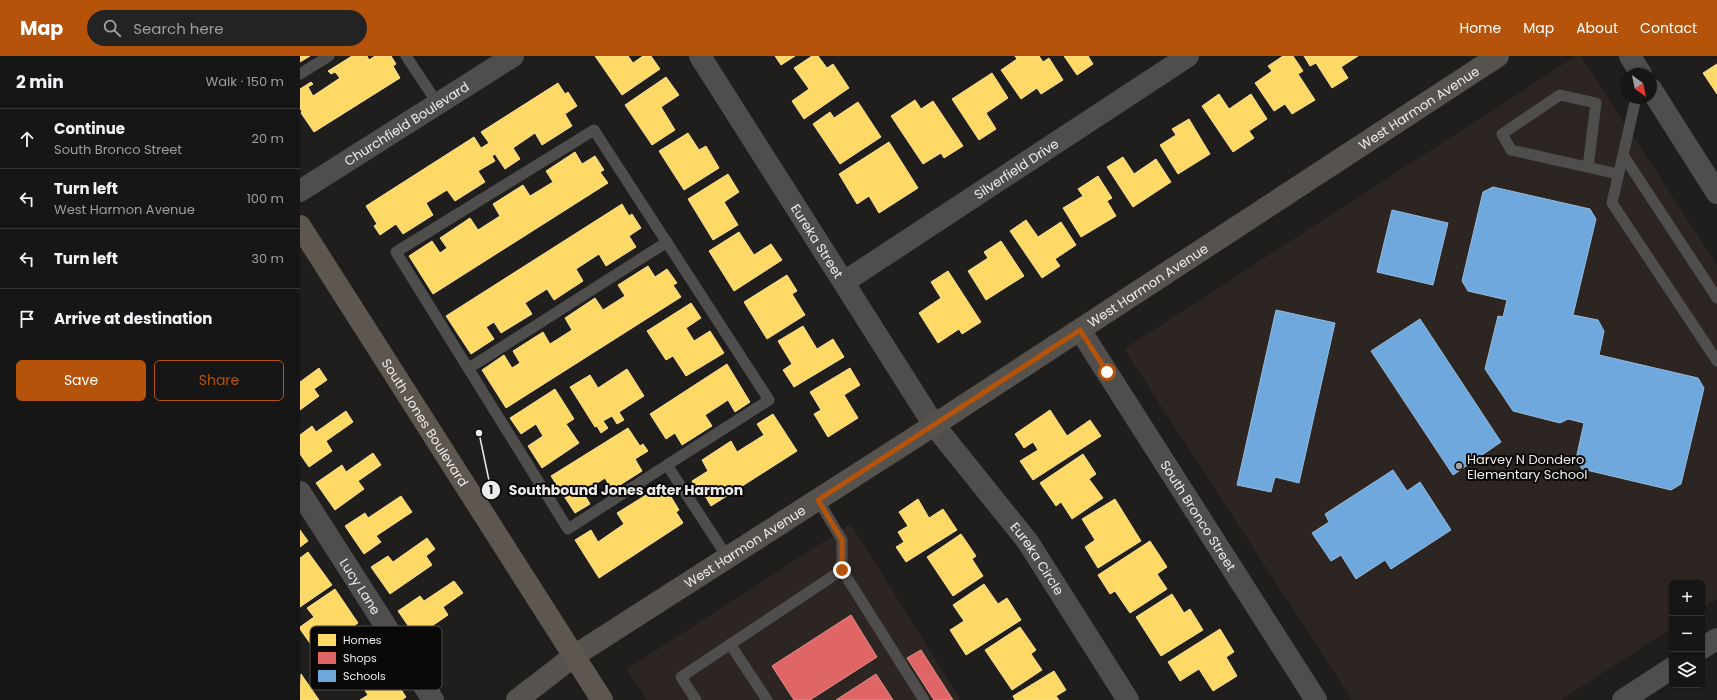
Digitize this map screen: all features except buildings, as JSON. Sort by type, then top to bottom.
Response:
[{"type":"main road","name":"West Harmon Avenue","points":[[517,700],[574,656],[934,425],[1498,56]]},
{"type":"main road","name":"South Jones Boulevard","points":[[300,226],[602,700]]},
{"type":"street","name":"Churchfield Boulevard","points":[[300,191],[513,56]]},
{"type":"street","name":"Eureka Street","points":[[700,56],[934,425]]},
{"type":"street","name":"Silverfield Drive","points":[[844,282],[1188,56]]},
{"type":"street","points":[[1657,98],[1717,193]]},
{"type":"street","name":"South Bronco Street","points":[[1080,330],[1316,700]]},
{"type":"street","name":"Eureka Circle","points":[[934,425],[1028,542],[1128,700]]},
{"type":"street","name":"Lucy Lane","points":[[300,492],[386,626]]},
{"type":"street","points":[[1705,646],[1717,638]]},
{"type":"street","points":[[1623,700],[1669,670]]},
{"type":"street","name":"Lucy Lane","points":[[427,690],[433,700]]},
{"type":"lane","points":[[300,74],[329,56]]},
{"type":"lane","points":[[406,56],[438,104]]},
{"type":"lane","points":[[1588,167],[1596,103],[1560,95],[1502,134],[1511,150],[1618,174]]},
{"type":"lane","points":[[1635,104],[1612,203],[1717,361]]},
{"type":"lane","points":[[594,130],[667,242],[769,400],[568,529],[396,252],[594,130]]},
{"type":"lane","points":[[1623,155],[1717,298]]},
{"type":"lane","points":[[469,368],[667,242]]},
{"type":"lane","points":[[667,465],[728,558]]},
{"type":"lane","points":[[818,500],[842,540],[842,570],[924,700]]},
{"type":"lane","points":[[696,700],[681,677],[842,570]]},
{"type":"lane","points":[[730,644],[767,700]]},
{"type":"shaded area","name":"Harvey N Dondero Elementary School","points":[[1576,56],[1581,56],[1717,265],[1717,599],[1705,606],[1705,580],[1669,580],[1669,630],[1561,700],[1352,700],[1124,349]]},
{"type":"shaded area","points":[[851,524],[961,700],[647,700],[627,669]]},
{"type":"place","name":"Southbound Jones after Harmon","points":[[479,433]]},
{"type":"place","name":"Harvey N Dondero Elementary School","points":[[1459,466]]},
{"type":"route","points":[[842,570],[842,540],[818,500],[1080,330],[1107,372]]}]
